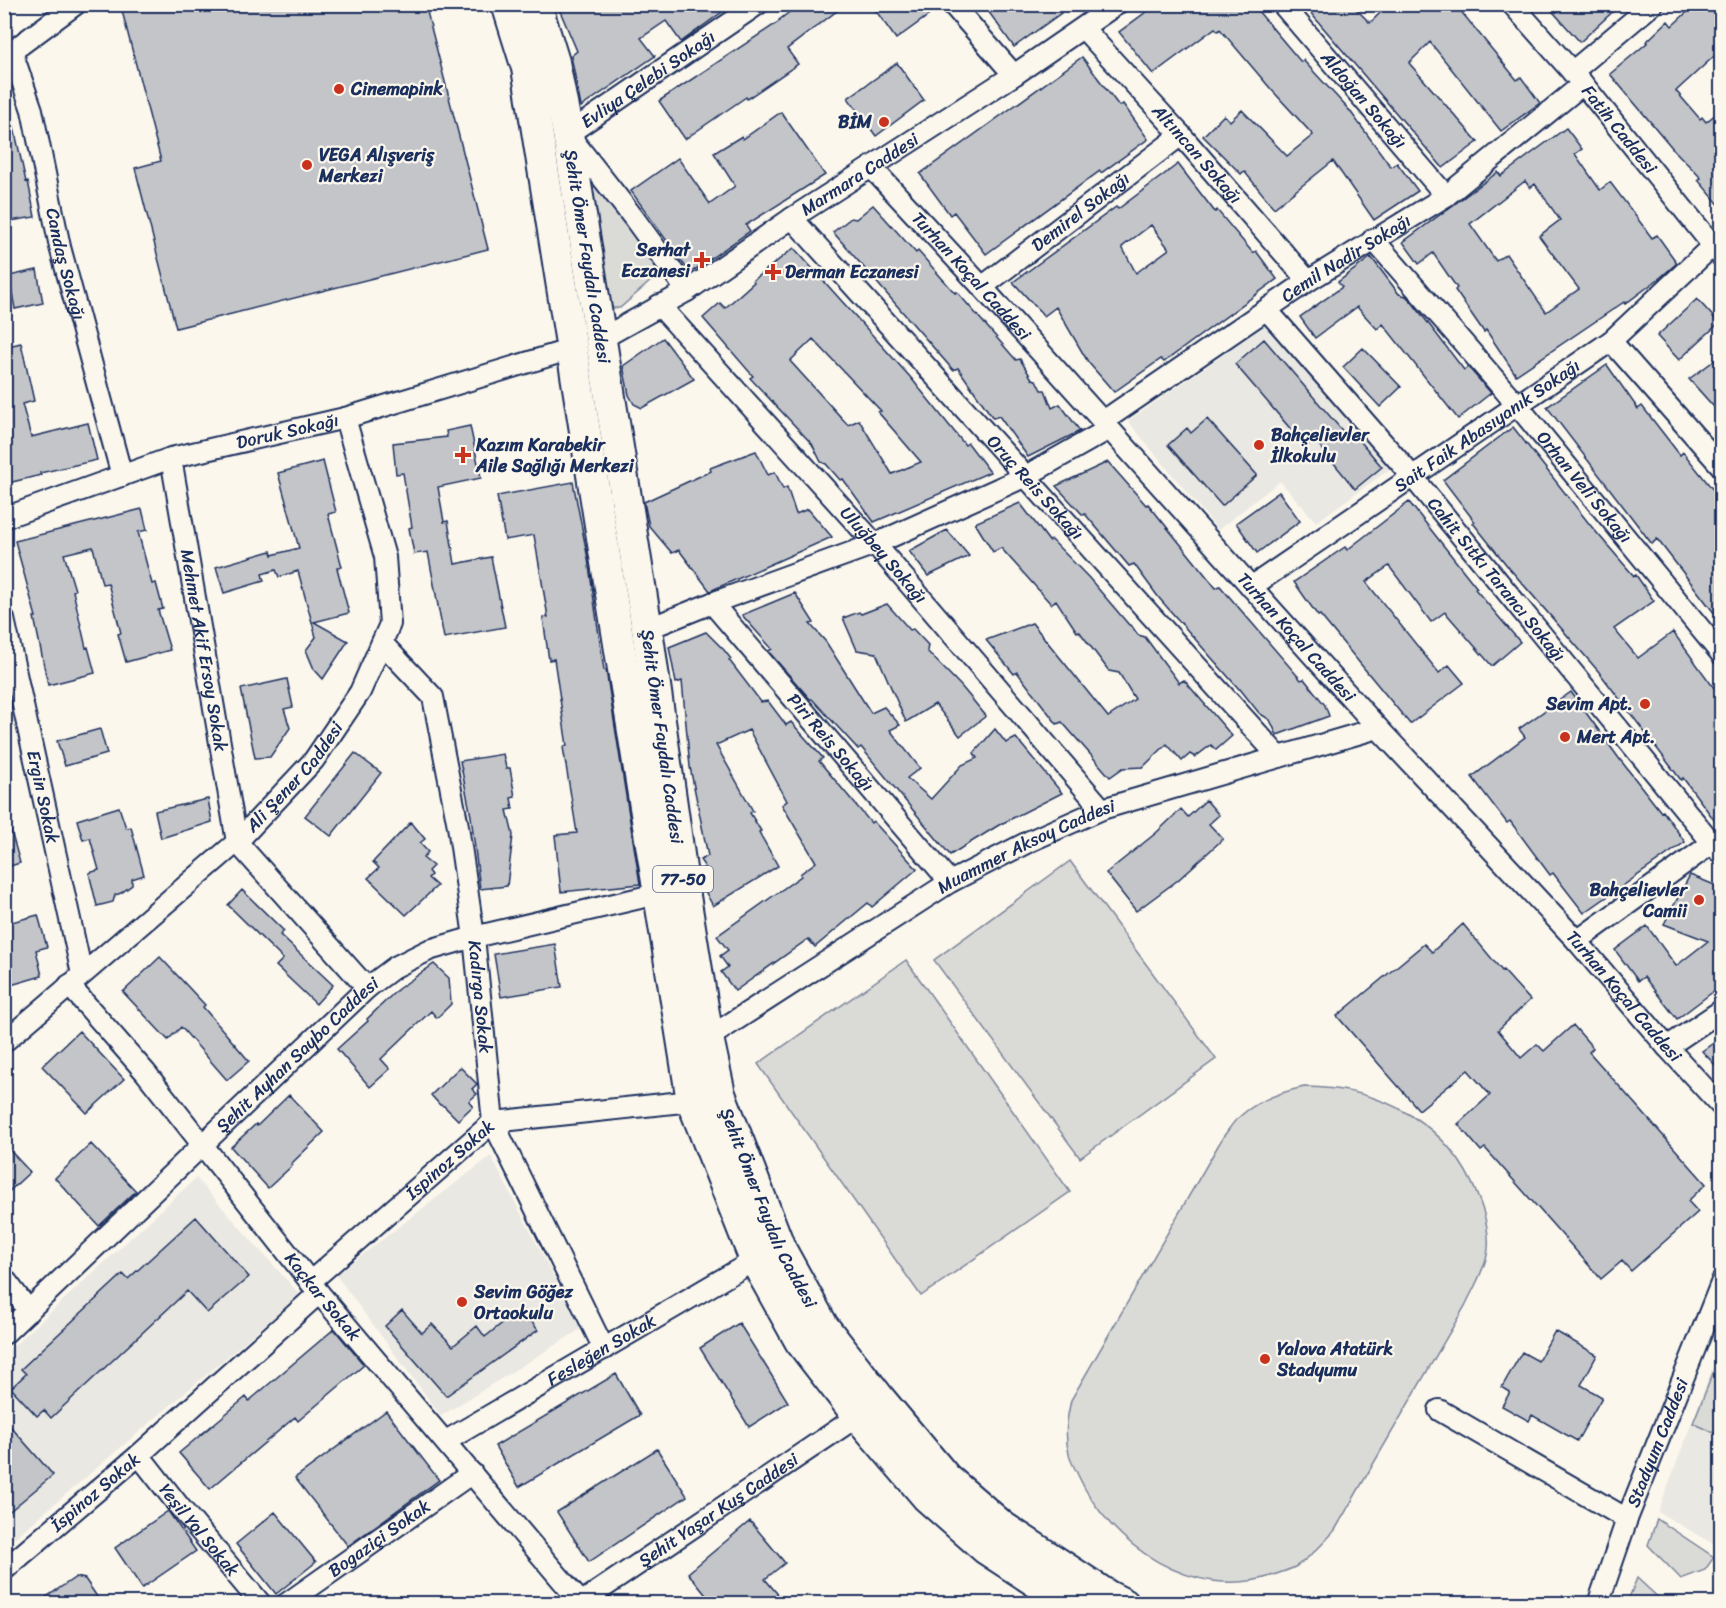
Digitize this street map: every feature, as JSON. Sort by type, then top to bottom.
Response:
[{"type":"main road","name":"Şehit Ömer Faydalı Caddesi","points":[[507,4],[527,68],[647,629],[708,1038],[720,1094],[780,1248],[869,1408],[935,1505],[986,1549],[1070,1604]]},
{"type":"main road","name":"Şehit Ömer Faydalı Caddesi","points":[[536,4],[554,62],[568,134],[586,345],[657,894],[692,1101],[755,1260],[800,1341],[869,1408],[1003,1527],[1108,1596],[1124,1604]]},
{"type":"street","points":[[8,54],[76,4]]},
{"type":"street","points":[[952,4],[1014,75]]},
{"type":"street","name":"Marmara Caddesi","points":[[586,345],[687,291],[792,218],[1014,75],[1117,4]]},
{"type":"street","name":"Aldoğan Sokağı","points":[[1282,4],[1446,196]]},
{"type":"street","name":"Fatih Caddesi","points":[[1512,4],[1718,247]]},
{"type":"street","name":"Cemil Nadir Sokağı","points":[[647,629],[875,544],[1024,477],[1106,425],[1308,281],[1446,196],[1577,78],[1653,4]]},
{"type":"street","name":"Evliya Çelebi Sokağı","points":[[568,134],[751,6]]},
{"type":"street","name":"Altıncan Sokağı","points":[[1083,28],[1181,135],[1308,281]]},
{"type":"street","name":"Candaş Sokağı","points":[[8,54],[32,110],[60,247],[122,476]]},
{"type":"street","points":[[568,134],[687,291]]},
{"type":"street","name":"Demirel Sokağı","points":[[982,287],[1181,135]]},
{"type":"street","name":"Turhan Koçal Caddesi","points":[[871,168],[982,287],[1378,728],[1577,941],[1667,1047],[1722,1107]]},
{"type":"street","name":"Oruç Reis Sokağı","points":[[792,218],[1279,758]]},
{"type":"street","name":"Orhan Veli Sokağı","points":[[1373,239],[1518,406],[1722,655]]},
{"type":"street","name":"Sait Faik Abasıyanık Sokağı","points":[[1251,587],[1611,341],[1718,247]]},
{"type":"street","name":"Uluğbey Sokağı","points":[[659,305],[875,544],[1102,809]]},
{"type":"street","name":"Cahit Sıtkı Tarancı Sokağı","points":[[1267,309],[1412,476],[1718,844]]},
{"type":"street","points":[[1611,341],[1722,467]]},
{"type":"street","name":"Doruk Sokağı","points":[[4,518],[171,458],[345,418],[586,345]]},
{"type":"street","name":"Ali Şener Caddesi","points":[[4,1042],[237,842],[314,760],[360,692],[390,624],[385,557],[345,418]]},
{"type":"street","name":"Mehmet Akif Ersoy Sokak","points":[[171,458],[237,842]]},
{"type":"street","name":"Piri Reis Sokağı","points":[[712,603],[950,882]]},
{"type":"street","name":"Ergin Sokak","points":[[4,619],[76,980]]},
{"type":"street","name":"Kadırga Sokak","points":[[382,643],[433,697],[458,826],[474,937],[493,1122],[604,1348]]},
{"type":"street","name":"Muammer Aksoy Caddesi","points":[[708,1038],[950,882],[1030,841],[1102,809],[1378,728]]},
{"type":"street","points":[[237,842],[367,988]]},
{"type":"street","points":[[1577,941],[1718,844]]},
{"type":"street","name":"Şehit Ayhan Saybo Caddesi","points":[[4,1334],[367,988],[395,967],[429,950],[474,937],[657,894]]},
{"type":"street","name":"Kaçkar Sokak","points":[[76,980],[314,1287],[581,1603]]},
{"type":"street","points":[[1667,1047],[1722,1010]]},
{"type":"street","name":"İspinoz Sokak","points":[[4,1570],[140,1455],[314,1287],[493,1122],[692,1101]]},
{"type":"street","name":"Fesleğen Sokak","points":[[446,1441],[755,1260]]},
{"type":"street","points":[[4,1278],[29,1311]]},
{"type":"street","name":"Stadyum Caddesi","points":[[1598,1604],[1627,1519],[1722,1281]]},
{"type":"street","name":"Şehit Yaşar Kuş Caddesi","points":[[581,1603],[869,1408]]},
{"type":"street","points":[[1439,1410],[1627,1519]]},
{"type":"street","name":"Yeşil Yol Sokak","points":[[140,1455],[258,1603]]},
{"type":"street","name":"Bogaziçi Sokak","points":[[286,1604],[472,1473]]},
{"type":"shaded area","points":[[589,171],[660,273],[620,308],[612,308],[585,175]]},
{"type":"shaded area","name":"Bahçelievler İlkokulu","points":[[1267,324],[1390,469],[1316,522],[1280,481],[1218,530],[1128,421]]},
{"type":"shaded area","points":[[1070,861],[1216,1059],[1080,1158],[934,960]]},
{"type":"shaded area","points":[[906,960],[1070,1192],[921,1296],[758,1064]]},
{"type":"shaded area","name":"Yalova Atatürk Stadyumu","points":[[1304,1087],[1359,1094],[1385,1102],[1409,1114],[1431,1130],[1450,1149],[1466,1171],[1478,1197],[1487,1226],[1487,1255],[1465,1306],[1335,1530],[1312,1555],[1293,1568],[1244,1582],[1215,1581],[1186,1574],[1158,1562],[1133,1545],[1111,1525],[1092,1501],[1070,1459],[1067,1447],[1068,1413],[1071,1400],[1230,1127],[1245,1112],[1261,1102]]},
{"type":"shaded area","name":"Sevim Göğez Ortaokulu","points":[[491,1156],[581,1329],[441,1416],[336,1275]]},
{"type":"shaded area","points":[[196,1178],[300,1295],[5,1546],[5,1354]]},
{"type":"shaded area","points":[[1721,1345],[1721,1548],[1658,1512]]},
{"type":"shaded area","points":[[1721,1353],[1722,1436],[1693,1423]]},
{"type":"shaded area","points":[[1657,1519],[1714,1557],[1705,1570],[1681,1579],[1648,1545]]},
{"type":"shaded area","points":[[1637,1578],[1663,1602],[1627,1603]]},
{"type":"building","name":"VEGA Alışveriş Merkezi","points":[[132,4],[425,4],[488,249],[176,328],[135,168],[161,161],[121,7]]},
{"type":"building","points":[[557,4],[733,4],[681,42],[666,21],[641,38],[655,56],[581,107],[571,56],[577,51]]},
{"type":"building","points":[[800,4],[846,4],[787,49],[798,64],[685,139],[659,101],[780,21]]},
{"type":"building","points":[[871,4],[921,4],[929,15],[896,39]]},
{"type":"building","points":[[983,4],[1055,4],[1061,13],[1014,47]]},
{"type":"building","points":[[1157,4],[1252,4],[1301,62],[1303,60],[1350,111],[1391,167],[1397,163],[1418,191],[1374,220],[1333,161],[1274,208],[1244,171],[1241,174],[1203,136],[1224,115],[1230,121],[1242,110],[1287,156],[1313,135],[1220,29],[1218,31],[1215,28],[1153,74],[1119,32]]},
{"type":"building","points":[[1303,4],[1351,4],[1370,23],[1389,4],[1455,4],[1517,80],[1521,77],[1540,103],[1501,131],[1430,42],[1409,63],[1478,142],[1443,168]]},
{"type":"building","points":[[1546,4],[1621,4],[1580,42]]},
{"type":"building","points":[[1696,4],[1708,4],[1722,20],[1722,49],[1676,91],[1700,119],[1702,117],[1706,122],[1722,109],[1722,208],[1698,180],[1701,178],[1674,150],[1610,74],[1647,43],[1668,21],[1672,26]]},
{"type":"building","points":[[1082,57],[1119,106],[1123,104],[1148,139],[986,254],[954,212],[950,215],[920,174]]},
{"type":"building","points":[[897,63],[924,100],[876,136],[848,98]]},
{"type":"building","points":[[781,112],[825,175],[746,225],[750,231],[690,273],[631,191],[678,158],[710,204],[735,186],[714,153],[742,136],[743,139]]},
{"type":"building","points":[[11,114],[35,217],[4,222],[4,115]]},
{"type":"building","points":[[1566,128],[1582,149],[1575,154],[1600,190],[1610,182],[1652,238],[1657,235],[1677,263],[1625,304],[1624,302],[1516,375],[1486,330],[1484,332],[1455,290],[1457,288],[1433,253],[1419,264],[1403,242],[1498,172],[1501,176]],"holes":[[[1525,181],[1530,188],[1535,184],[1560,220],[1539,236],[1579,289],[1546,312],[1506,254],[1496,261],[1470,224]]]},
{"type":"building","points":[[1178,164],[1215,212],[1217,210],[1253,253],[1256,251],[1277,279],[1164,362],[1161,359],[1114,392],[1088,362],[1056,307],[1044,316],[1013,282],[1116,207],[1118,209]],"holes":[[[1151,225],[1169,249],[1136,273],[1122,247]]]},
{"type":"building","points":[[873,205],[916,253],[918,251],[955,293],[957,292],[1016,360],[1020,359],[1032,379],[1036,380],[1041,390],[1045,390],[1052,408],[1060,404],[1080,431],[1028,457],[999,416],[993,418],[958,368],[953,370],[833,232],[851,218],[856,219]]},
{"type":"building","points":[[794,248],[911,378],[965,445],[968,443],[990,472],[874,522],[843,479],[840,480],[826,464],[821,462],[812,444],[750,378],[753,376],[703,318],[720,303],[725,308],[754,282],[753,280]],"holes":[[[813,339],[881,411],[878,412],[921,462],[892,474],[859,420],[848,425],[790,361]]]},
{"type":"building","points":[[1371,257],[1399,294],[1406,296],[1412,302],[1464,370],[1468,367],[1491,393],[1458,419],[1383,324],[1377,329],[1357,307],[1315,338],[1300,317],[1342,287],[1338,282]]},
{"type":"building","points":[[37,270],[43,303],[15,309],[9,276]]},
{"type":"building","points":[[1697,299],[1719,323],[1679,360],[1657,336]]},
{"type":"building","points":[[663,338],[694,379],[642,408],[634,404],[629,395],[623,366]]},
{"type":"building","points":[[1264,339],[1351,441],[1356,436],[1382,467],[1355,489],[1315,440],[1306,447],[1235,364]]},
{"type":"building","points":[[21,343],[34,401],[22,404],[31,437],[88,423],[97,460],[4,484],[4,347]]},
{"type":"building","points":[[1363,348],[1401,387],[1380,407],[1343,367]]},
{"type":"building","points":[[1722,355],[1722,416],[1689,379]]},
{"type":"building","points":[[1607,365],[1638,409],[1642,406],[1680,455],[1683,452],[1722,501],[1722,623],[1657,539],[1652,544],[1547,407]]},
{"type":"building","points":[[1207,419],[1257,475],[1222,506],[1168,445],[1187,428],[1191,433]]},
{"type":"building","points":[[470,426],[481,478],[438,487],[444,522],[448,521],[455,564],[491,557],[505,627],[444,638],[428,552],[414,554],[403,473],[396,474],[393,443],[447,437],[446,431]]},
{"type":"building","points":[[1513,427],[1591,526],[1634,576],[1636,575],[1654,601],[1614,629],[1638,658],[1673,632],[1714,688],[1722,682],[1722,824],[1718,825],[1599,672],[1509,568],[1473,523],[1475,522],[1443,480]]},
{"type":"building","points":[[756,451],[768,475],[775,472],[783,489],[787,487],[796,514],[808,509],[832,537],[710,591],[679,550],[672,553],[649,526],[644,502],[711,471],[710,468]]},
{"type":"building","points":[[323,461],[336,512],[328,514],[342,567],[337,568],[349,613],[314,622],[348,641],[323,679],[314,669],[306,650],[316,637],[298,571],[279,577],[276,570],[262,574],[264,581],[224,593],[216,567],[271,551],[272,555],[299,548],[278,473]]},
{"type":"building","points":[[1108,462],[1146,505],[1148,504],[1216,588],[1220,586],[1301,680],[1304,679],[1325,705],[1329,716],[1277,735],[1270,720],[1259,713],[1159,598],[1134,564],[1129,566],[1085,514],[1083,515],[1056,486]]},
{"type":"building","points":[[573,482],[588,559],[640,884],[561,892],[555,835],[577,833],[563,747],[567,746],[554,659],[549,660],[543,618],[548,617],[534,535],[505,540],[497,496]]},
{"type":"building","points":[[1279,492],[1300,521],[1257,553],[1236,523]]},
{"type":"building","points":[[1409,502],[1477,588],[1475,589],[1520,642],[1492,666],[1445,612],[1431,622],[1389,566],[1366,582],[1439,673],[1449,665],[1464,683],[1410,724],[1320,615],[1318,616],[1294,582],[1345,547],[1347,550]]},
{"type":"building","points":[[1020,503],[1049,541],[1052,540],[1089,578],[1138,635],[1145,637],[1179,683],[1184,680],[1232,736],[1216,750],[1211,745],[1195,757],[1190,754],[1182,761],[1167,744],[1143,767],[1123,768],[1110,777],[1062,722],[1057,724],[1017,672],[1014,674],[986,640],[1032,623],[1108,717],[1135,699],[1119,673],[1109,671],[1079,631],[1077,632],[1056,600],[1051,604],[1001,548],[993,552],[975,523]]},
{"type":"building","points":[[142,509],[147,530],[138,532],[152,584],[156,583],[163,609],[158,610],[170,650],[126,662],[108,583],[102,584],[93,547],[64,554],[75,590],[73,591],[86,648],[88,647],[95,673],[48,685],[34,617],[36,617],[15,541]]},
{"type":"building","points":[[947,530],[969,556],[928,576],[909,551]]},
{"type":"building","points":[[795,593],[814,623],[810,624],[826,642],[871,713],[884,707],[900,725],[890,730],[920,768],[907,778],[931,799],[962,765],[977,758],[974,753],[995,729],[1006,743],[1016,738],[1062,793],[999,825],[950,855],[861,747],[858,749],[768,651],[772,649],[742,615]]},
{"type":"building","points":[[887,604],[910,630],[913,629],[928,645],[927,651],[986,716],[960,736],[935,704],[906,722],[876,653],[857,650],[843,618]]},
{"type":"building","points":[[706,632],[724,650],[761,702],[768,701],[786,725],[791,722],[823,758],[819,761],[871,823],[873,821],[917,869],[872,907],[868,903],[815,947],[808,939],[735,991],[721,972],[728,967],[720,956],[728,950],[717,936],[801,876],[800,874],[816,862],[782,805],[787,801],[749,730],[716,745],[753,811],[750,813],[778,866],[713,906],[705,891],[711,887],[702,869],[705,867],[700,860],[708,856],[690,767],[682,681],[676,683],[669,647]]},
{"type":"building","points":[[287,679],[293,707],[284,709],[290,728],[270,757],[255,758],[241,689]]},
{"type":"building","points":[[1571,692],[1618,757],[1661,812],[1663,811],[1685,842],[1584,913],[1553,873],[1550,875],[1510,821],[1507,823],[1472,777],[1525,737],[1519,729]]},
{"type":"building","points":[[100,729],[107,754],[65,766],[57,741]]},
{"type":"building","points":[[355,753],[381,773],[331,836],[305,816]]},
{"type":"building","points":[[503,754],[506,768],[510,768],[515,797],[511,798],[513,809],[507,810],[513,835],[507,886],[480,889],[471,816],[460,761]]},
{"type":"building","points":[[208,799],[212,822],[161,838],[155,811]]},
{"type":"building","points":[[1206,800],[1219,815],[1209,824],[1223,839],[1178,880],[1136,911],[1106,873],[1156,833],[1181,809],[1188,817]]},
{"type":"building","points":[[119,807],[126,828],[131,827],[144,875],[132,879],[132,885],[115,895],[113,902],[97,906],[89,873],[99,870],[90,838],[83,840],[77,820]]},
{"type":"building","points":[[411,822],[425,839],[420,843],[428,852],[423,858],[433,866],[428,871],[431,875],[428,878],[437,886],[406,915],[368,878],[379,868],[373,862]]},
{"type":"building","points":[[4,824],[9,824],[20,863],[4,868]]},
{"type":"building","points":[[1690,875],[1722,888],[1722,985],[1677,1019],[1644,977],[1638,981],[1615,950],[1647,926],[1676,966],[1708,941],[1664,924]]},
{"type":"building","points":[[242,890],[284,931],[280,935],[333,985],[316,1004],[276,966],[283,959],[228,905]]},
{"type":"building","points":[[38,915],[47,947],[36,950],[42,976],[4,987],[4,958],[10,957],[4,936],[4,924]]},
{"type":"building","points":[[1463,924],[1502,971],[1530,1000],[1498,1030],[1521,1058],[1537,1044],[1544,1051],[1573,1025],[1593,1048],[1589,1052],[1706,1184],[1688,1201],[1698,1212],[1631,1271],[1622,1261],[1601,1279],[1485,1148],[1481,1151],[1458,1124],[1490,1095],[1468,1070],[1419,1110],[1337,1016],[1424,944],[1432,952]]},
{"type":"building","points":[[555,944],[562,987],[501,997],[494,954]]},
{"type":"building","points":[[160,957],[205,1005],[203,1007],[249,1061],[227,1080],[181,1027],[168,1040],[123,992]]},
{"type":"building","points":[[434,964],[449,978],[451,1004],[437,1018],[431,1011],[381,1059],[390,1069],[370,1087],[337,1049],[398,989]]},
{"type":"building","points":[[79,1031],[124,1079],[87,1113],[42,1066]]},
{"type":"building","points":[[1722,1037],[1722,1072],[1702,1051]]},
{"type":"building","points":[[460,1067],[477,1084],[472,1089],[477,1094],[469,1101],[473,1106],[458,1120],[431,1095]]},
{"type":"building","points":[[289,1095],[324,1132],[268,1188],[231,1147]]},
{"type":"building","points":[[4,1144],[30,1172],[4,1196]]},
{"type":"building","points":[[91,1144],[136,1191],[99,1226],[55,1178]]},
{"type":"building","points":[[196,1217],[249,1277],[207,1313],[187,1291],[51,1418],[44,1410],[37,1416],[11,1388],[26,1374],[21,1369],[123,1274],[128,1279]]},
{"type":"building","points":[[521,1308],[538,1330],[446,1396],[385,1326],[402,1310],[422,1333],[432,1324],[453,1346],[477,1326],[485,1337]]},
{"type":"building","points":[[739,1323],[788,1402],[749,1427],[700,1348]]},
{"type":"building","points":[[334,1329],[364,1365],[298,1421],[295,1417],[210,1489],[179,1453],[246,1397],[249,1401]]},
{"type":"building","points":[[1555,1331],[1597,1355],[1581,1385],[1602,1397],[1577,1441],[1532,1415],[1529,1421],[1502,1406],[1510,1392],[1502,1387],[1522,1352],[1538,1361]]},
{"type":"building","points":[[616,1374],[640,1415],[519,1487],[495,1446]]},
{"type":"building","points":[[386,1411],[439,1480],[348,1546],[295,1478]]},
{"type":"building","points":[[4,1419],[53,1475],[4,1516]]},
{"type":"building","points":[[657,1449],[687,1496],[589,1562],[557,1512]]},
{"type":"building","points":[[168,1511],[196,1551],[142,1588],[115,1548]]},
{"type":"building","points":[[275,1512],[316,1562],[276,1594],[236,1544]]},
{"type":"building","points":[[750,1521],[785,1563],[765,1579],[786,1604],[713,1604],[688,1573]]},
{"type":"building","points":[[76,1577],[85,1579],[102,1604],[36,1604]]},
{"type":"place","name":"Cinemapink","points":[[339,89]]},
{"type":"place","name":"BİM","points":[[884,122]]},
{"type":"place","name":"VEGA Alışveriş Merkezi","points":[[307,165]]},
{"type":"place","name":"Serhat Eczanesi","points":[[702,260]]},
{"type":"place","name":"Derman Eczanesi","points":[[773,272]]},
{"type":"place","name":"Bahçelievler İlkokulu","points":[[1259,445]]},
{"type":"place","name":"Kazım Karabekir Aile Sağlığı Merkezi","points":[[463,455]]},
{"type":"place","name":"Sevim Apt.","points":[[1645,704]]},
{"type":"place","name":"Mert Apt.","points":[[1565,737]]},
{"type":"place","name":"Bahçelievler Camii","points":[[1699,900]]},
{"type":"place","name":"Sevim Göğez Ortaokulu","points":[[462,1302]]},
{"type":"place","name":"Yalova Atatürk Stadyumu","points":[[1265,1359]]}]
